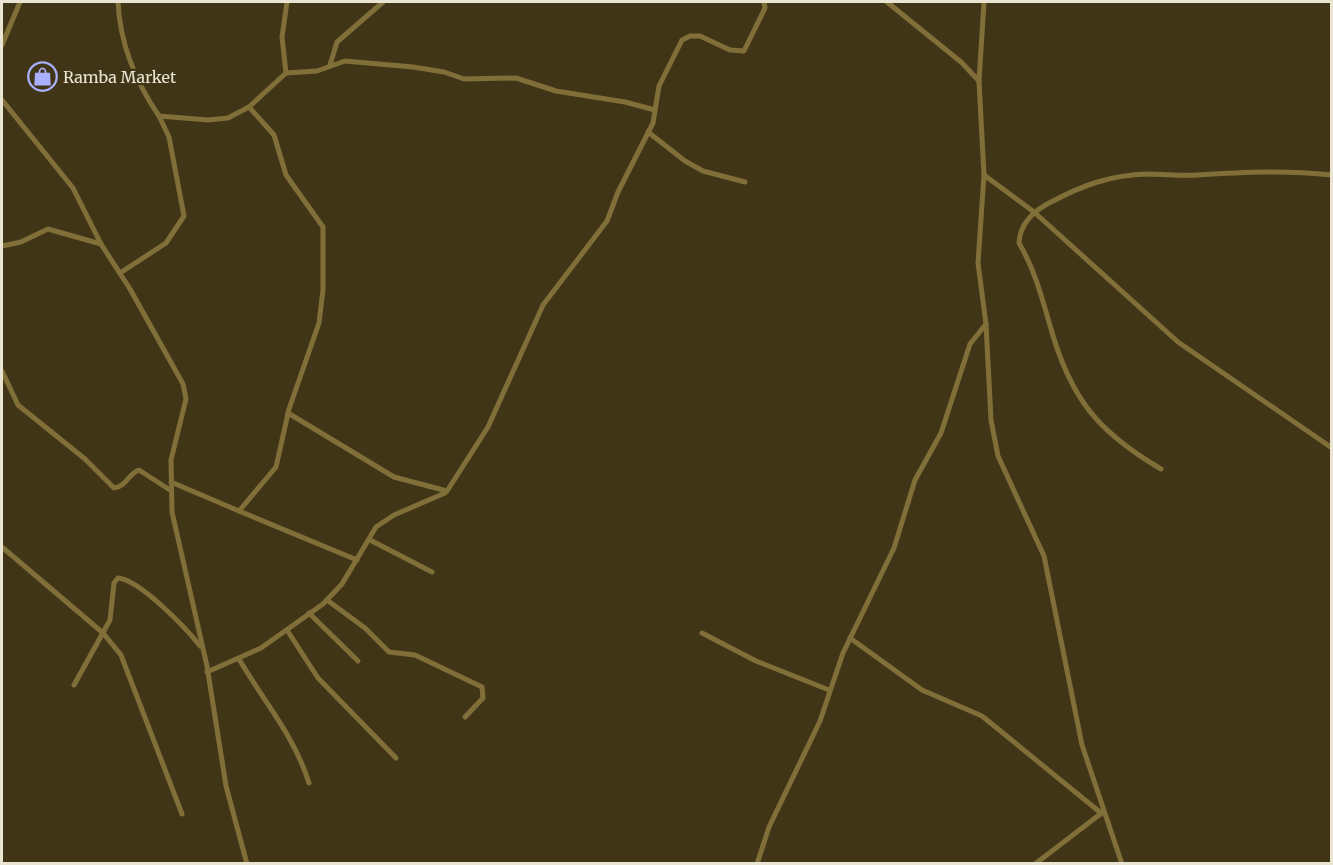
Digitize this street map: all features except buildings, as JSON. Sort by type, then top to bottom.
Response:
[{"type":"street","points":[[2,45],[20,2]]},
{"type":"street","points":[[118,2],[122,38],[129,58],[140,85],[169,137],[184,216],[166,243],[120,273]]},
{"type":"street","points":[[286,73],[282,37],[287,2]]},
{"type":"street","points":[[330,65],[337,42],[383,2]]},
{"type":"street","points":[[207,672],[239,659],[287,630],[327,600],[342,584],[374,530],[384,521],[447,491],[484,434],[548,297],[604,225],[648,132],[659,87],[682,40],[690,36],[700,36],[730,50],[744,51],[765,8],[764,2]]},
{"type":"street","points":[[984,2],[980,81],[984,175],[978,263],[986,324],[989,402],[994,441],[1005,471],[1044,556],[1082,745],[1102,812],[1122,864]]},
{"type":"street","points":[[892,3],[980,81]]},
{"type":"street","points":[[159,116],[215,120],[233,116],[249,107],[286,73],[317,71],[345,61],[444,72],[460,79],[511,77],[556,91],[620,101],[655,110]]},
{"type":"street","points":[[2,100],[73,188],[101,244],[120,273],[186,392],[172,450],[170,490],[172,512],[207,672],[226,786],[247,864]]},
{"type":"street","points":[[239,511],[275,470],[288,413],[321,316],[323,231],[319,219],[286,175],[274,135],[249,107]]},
{"type":"street","points":[[648,132],[685,161],[703,171],[745,182]]},
{"type":"street","points":[[1161,469],[1124,444],[1095,420],[1083,405],[1069,379],[1034,272],[1019,243],[1021,233],[1034,212],[1076,188],[1121,177],[1279,170],[1332,175]]},
{"type":"street","points":[[984,175],[1034,212],[1178,342],[1332,448]]},
{"type":"street","points":[[2,246],[21,242],[48,229],[101,244]]},
{"type":"street","points":[[757,864],[769,827],[820,721],[829,690],[850,638],[894,548],[915,480],[941,433],[970,344],[986,324]]},
{"type":"street","points":[[2,371],[18,405],[84,459],[114,488],[126,483],[134,472],[140,470],[170,490]]},
{"type":"street","points":[[288,413],[394,477],[447,491]]},
{"type":"street","points":[[171,482],[357,561]]},
{"type":"street","points":[[370,540],[404,560],[432,572]]},
{"type":"street","points":[[2,547],[103,633],[121,655],[182,814]]},
{"type":"street","points":[[74,685],[110,620],[113,590],[123,582],[128,582],[179,620],[201,647]]},
{"type":"street","points":[[327,600],[365,628],[389,652],[415,654],[482,687],[483,698],[465,717]]},
{"type":"street","points":[[309,613],[358,661]]},
{"type":"street","points":[[287,630],[318,678],[396,758]]},
{"type":"street","points":[[702,633],[756,662],[829,690]]},
{"type":"street","points":[[850,638],[922,690],[982,716],[1102,812]]},
{"type":"street","points":[[239,659],[251,682],[300,754],[309,783]]},
{"type":"street","points":[[1035,864],[1102,812]]},
{"type":"place","name":"Ramba Market","points":[[42,77]]}]
